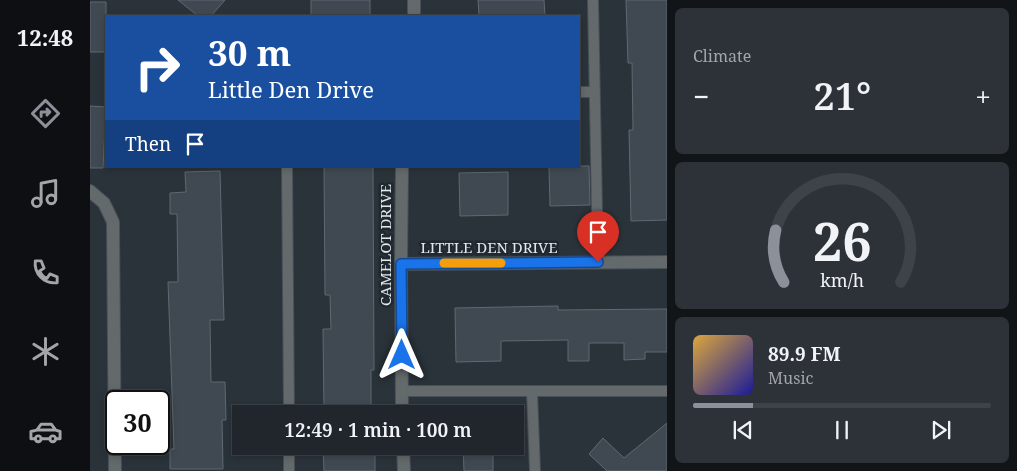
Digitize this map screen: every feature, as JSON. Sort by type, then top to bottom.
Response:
[{"type":"street","points":[[414,0],[414,15]]},
{"type":"street","name":"CAMELOT DRIVE","points":[[402,167],[402,405]]},
{"type":"street","points":[[90,192],[104,203],[113,222],[115,471]]},
{"type":"street","name":"LITTLE DEN DRIVE","points":[[401,264],[667,262]]},
{"type":"street","points":[[403,455],[404,471]]},
{"type":"lane","points":[[593,0],[598,262]]},
{"type":"lane","points":[[580,92],[595,92]]},
{"type":"lane","points":[[287,167],[289,405]]},
{"type":"lane","points":[[402,391],[667,391]]},
{"type":"lane","points":[[532,392],[535,471]]},
{"type":"lane","points":[[289,455],[289,471]]},
{"type":"building","points":[[178,0],[225,0],[212,15],[197,15]]},
{"type":"building","points":[[311,0],[370,0],[370,15],[311,15]]},
{"type":"building","points":[[478,0],[544,0],[545,15],[479,15]]},
{"type":"building","points":[[626,0],[667,0],[667,220],[631,221],[629,130],[633,130],[632,63],[628,63]]},
{"type":"building","points":[[90,2],[106,2],[105,52],[90,52]]},
{"type":"building","points":[[90,106],[105,107],[103,168],[90,168]]},
{"type":"building","points":[[589,166],[590,205],[550,206],[549,167]]},
{"type":"building","points":[[324,167],[373,167],[374,370],[371,370],[371,405],[324,405],[323,329],[331,329],[330,295],[325,295]]},
{"type":"building","points":[[220,171],[224,320],[210,320],[211,382],[225,382],[226,420],[222,420],[223,469],[170,469],[170,449],[174,449],[168,282],[178,282],[177,214],[170,214],[170,193],[186,192],[185,172]]},
{"type":"building","points":[[508,172],[508,215],[460,216],[459,173]]},
{"type":"building","points":[[558,306],[558,310],[667,309],[667,352],[645,352],[645,359],[624,360],[624,343],[589,343],[589,361],[568,361],[568,340],[501,341],[501,361],[456,362],[455,308]]},
{"type":"building","points":[[667,423],[667,471],[607,471],[589,454],[603,438],[624,458]]},
{"type":"building","points":[[323,455],[375,455],[375,471],[324,471]]},
{"type":"building","points":[[463,455],[493,455],[493,471],[464,471]]},
{"type":"slow traffic","points":[[444,263],[501,263]]},
{"type":"route","points":[[402,355],[401,264],[598,262]]}]
